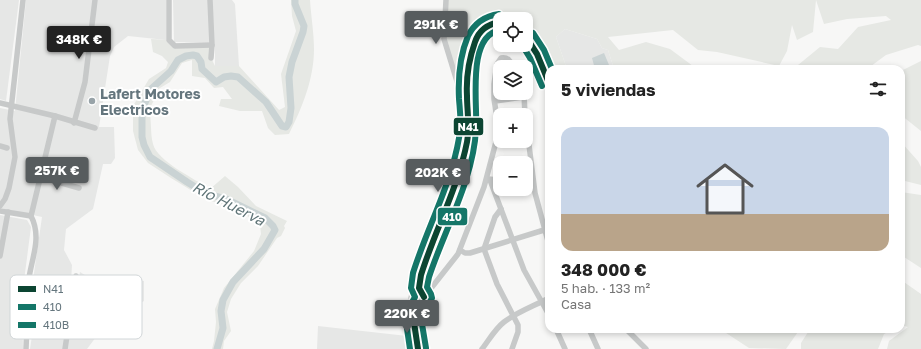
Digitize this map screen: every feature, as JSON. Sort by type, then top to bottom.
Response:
[{"type":"street","points":[[0,206],[5,199],[9,188],[16,157],[10,119],[23,0]]},
{"type":"street","points":[[74,123],[85,82],[95,0]]},
{"type":"street","points":[[169,0],[169,40],[175,46],[212,46]]},
{"type":"street","points":[[210,0],[212,46],[211,58]]},
{"type":"street","points":[[418,349],[411,298],[416,275],[453,178],[464,135],[463,106],[444,39],[446,0]]},
{"type":"street","points":[[421,301],[419,288],[421,276],[449,199],[467,142],[469,122],[467,83],[474,45],[484,29],[493,24]]},
{"type":"street","points":[[533,48],[545,73]]},
{"type":"street","points":[[499,60],[506,58],[510,60]]},
{"type":"street","points":[[413,316],[421,301],[460,250],[488,179],[497,138],[498,124],[495,101],[500,100]]},
{"type":"street","points":[[0,103],[55,116],[74,123],[95,128]]},
{"type":"street","points":[[30,275],[37,237],[35,224],[31,216],[55,116]]},
{"type":"street","points":[[0,146],[7,148]]},
{"type":"street","points":[[41,177],[79,188]]},
{"type":"street","points":[[488,179],[493,179]]},
{"type":"street","points":[[488,179],[524,270],[545,307]]},
{"type":"street","points":[[533,182],[545,233]]},
{"type":"street","points":[[501,209],[495,217],[484,249],[497,284],[517,322],[518,329],[512,349]]},
{"type":"street","points":[[0,211],[31,216]]},
{"type":"street","points":[[0,256],[8,212]]},
{"type":"street","points":[[460,250],[468,254],[544,230]]},
{"type":"street","points":[[482,349],[500,326],[513,316],[545,300]]},
{"type":"street","points":[[411,305],[421,301]]},
{"type":"street","points":[[558,333],[565,349]]},
{"type":"street","points":[[591,333],[598,349]]},
{"type":"street","points":[[630,333],[646,349]]},
{"type":"street","points":[[26,339],[26,349]]},
{"type":"street","points":[[65,349],[67,339]]},
{"type":"shaded area","points":[[0,0],[19,0],[6,101],[0,99]]},
{"type":"shaded area","points":[[26,0],[166,0],[166,40],[128,36],[114,47],[110,56],[99,127],[114,127],[115,158],[111,164],[103,164],[93,209],[66,229],[64,250],[72,265],[71,275],[34,275],[42,217],[0,208],[0,108],[15,111]]},
{"type":"shaded area","points":[[173,0],[232,0],[235,4],[239,66],[215,66],[215,43],[174,42]]},
{"type":"shaded area","points":[[291,0],[310,0],[314,49],[310,82],[289,134],[275,135],[268,128],[262,111],[240,111],[219,106],[221,99],[232,99],[223,87],[214,88],[205,78],[192,76],[192,60],[182,63],[170,82],[155,91],[155,98],[149,110],[153,144],[161,157],[186,175],[210,189],[225,176],[256,206],[287,221],[281,236],[277,238],[258,266],[241,283],[231,299],[227,312],[231,331],[224,341],[223,349],[212,349],[216,322],[215,309],[224,288],[254,251],[261,234],[260,225],[246,215],[226,205],[207,200],[148,163],[138,150],[133,131],[133,106],[149,79],[166,68],[168,62],[162,56],[153,52],[151,39],[169,40],[172,43],[212,45],[211,58],[215,66],[239,66],[279,110],[285,107],[281,74],[296,31],[292,16]]},
{"type":"shaded area","points":[[446,0],[816,0],[813,32],[797,40],[792,25],[787,51],[780,65],[717,52],[698,50],[673,30],[608,37],[619,50],[646,42],[670,49],[692,65],[613,65],[608,50],[602,48],[597,39],[565,29],[556,37],[566,65],[556,65],[550,62],[546,52],[533,33],[533,12],[493,12],[493,18],[481,25],[475,33],[468,51],[462,81],[457,83],[444,39]]},
{"type":"shaded area","points":[[816,0],[921,0],[921,46],[918,45],[886,55],[872,65],[798,65],[820,47],[838,49],[858,27],[891,20],[886,16],[847,19],[824,24]]},
{"type":"shaded area","points":[[565,29],[597,39],[602,48],[608,50],[613,65],[566,65],[556,37]]},
{"type":"shaded area","points":[[604,53],[609,65],[594,65],[592,58]]},
{"type":"shaded area","points":[[921,61],[921,131],[905,118],[905,69]]},
{"type":"shaded area","points":[[905,146],[918,161],[921,167],[921,185],[905,181]]},
{"type":"shaded area","points":[[905,193],[921,195],[921,268],[905,258]]},
{"type":"shaded area","points":[[0,215],[27,220],[31,227],[25,275],[10,275],[10,339],[23,339],[23,349],[0,349]]},
{"type":"shaded area","points":[[142,281],[144,281],[144,301],[142,302]]},
{"type":"shaded area","points":[[905,283],[921,294],[921,349],[887,349],[889,341],[900,333],[905,333],[905,329],[908,327],[905,326]]},
{"type":"shaded area","points":[[318,326],[416,337],[418,349],[317,349]]},
{"type":"shaded area","points":[[726,333],[797,333],[786,349],[749,348]]},
{"type":"shaded area","points":[[807,333],[886,333],[878,349],[801,349],[801,343]]},
{"type":"shaded area","points":[[32,339],[94,339],[87,349],[30,349]]},
{"type":"waterway","name":"Río Huerva","points":[[217,349],[223,328],[221,311],[223,300],[233,282],[264,249],[275,230],[265,218],[226,199],[205,193],[150,157],[142,137],[142,117],[144,105],[151,89],[171,71],[178,60],[186,56],[193,55],[197,56],[201,62],[202,69],[216,82],[224,77],[238,77],[266,102],[282,126],[286,127],[289,122],[291,108],[289,77],[292,62],[304,26],[295,4],[295,0]]},
{"type":"transit line","name":"410B","points":[[410,349],[405,315],[415,297],[411,288],[413,273],[445,190],[460,133],[459,83],[463,51],[470,32],[477,24],[493,16]]},
{"type":"transit line","name":"N41","points":[[424,297],[419,288],[421,275],[458,176],[467,142],[467,82],[468,69],[473,48],[479,34],[484,28],[493,24]]},
{"type":"transit line","name":"410","points":[[426,348],[421,318],[432,298],[427,287],[429,277],[470,166],[476,129],[476,73],[478,58],[482,45],[489,35],[493,33]]},
{"type":"transit line","name":"410B","points":[[533,33],[544,50],[550,65]]},
{"type":"transit line","name":"N41","points":[[533,48],[545,73]]},
{"type":"transit line","name":"410","points":[[526,52],[542,86]]},
{"type":"transit line","name":"N41","points":[[413,316],[418,349]]},
{"type":"place","name":"Lafert Motores Electricos","points":[[92,101]]}]
